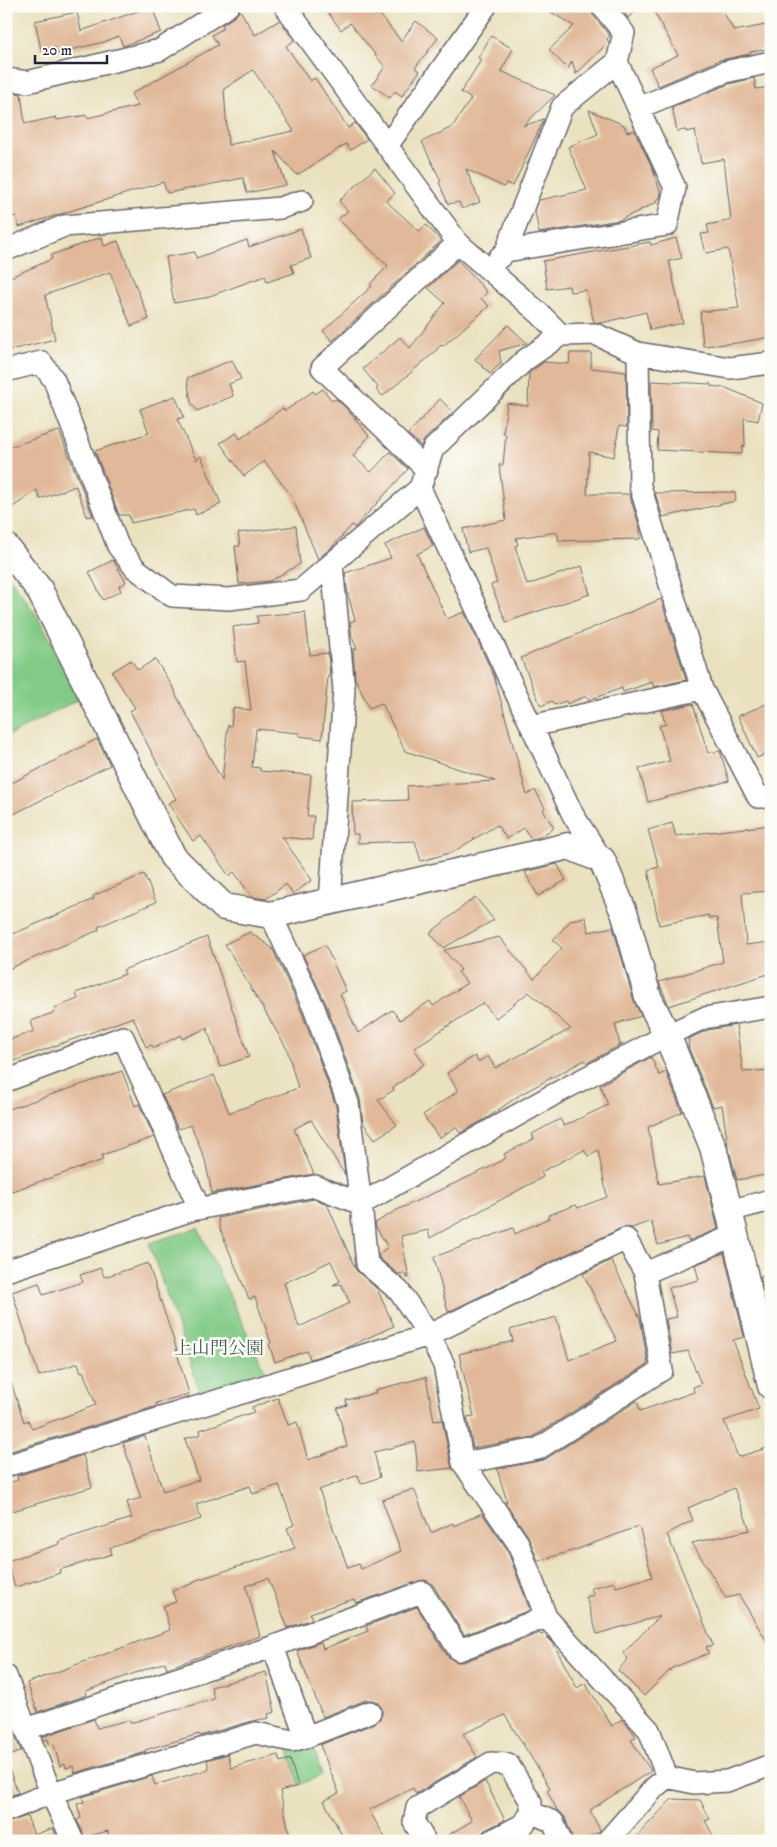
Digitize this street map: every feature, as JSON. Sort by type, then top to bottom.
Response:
[{"type":"street","points":[[6,79],[27,82],[160,50],[228,6]]},
{"type":"street","points":[[284,6],[458,244],[539,312],[561,335]]},
{"type":"street","points":[[387,146],[486,6]]},
{"type":"street","points":[[487,268],[506,251],[562,108],[617,62],[624,33],[602,6]]},
{"type":"street","points":[[506,251],[666,225],[675,188],[617,62]]},
{"type":"street","points":[[638,108],[725,72],[771,62]]},
{"type":"street","points":[[6,250],[64,226],[280,208],[302,201]]},
{"type":"street","points":[[458,244],[322,368],[424,479],[531,726],[573,815],[602,860],[625,915],[648,997],[666,1035],[712,1147],[771,1386]]},
{"type":"street","points":[[6,371],[41,362],[54,380],[118,546],[135,568],[172,596],[229,599],[302,590],[424,479],[434,449],[525,360],[561,335],[595,334],[638,353],[730,368],[771,363]]},
{"type":"street","points":[[638,353],[640,486],[702,689],[758,797],[771,797]]},
{"type":"street","points":[[6,547],[39,589],[173,858],[224,907],[271,915],[569,846],[602,860]]},
{"type":"street","points":[[330,902],[344,690],[332,564]]},
{"type":"street","points":[[531,726],[702,689]]},
{"type":"street","points":[[271,915],[314,1008],[348,1104],[367,1264],[399,1291],[429,1335],[444,1365],[463,1463],[518,1543],[546,1617],[649,1730],[667,1777]]},
{"type":"street","points":[[361,1204],[551,1096],[666,1035],[704,1018],[771,1007]]},
{"type":"street","points":[[6,1081],[123,1037],[199,1208]]},
{"type":"street","points":[[6,1271],[199,1208],[315,1186],[361,1204]]},
{"type":"street","points":[[645,1273],[771,1200]]},
{"type":"street","points":[[6,1466],[429,1335],[626,1239],[645,1273],[662,1370],[538,1449],[463,1463]]},
{"type":"street","points":[[26,1729],[273,1647],[422,1592],[459,1650],[546,1617]]},
{"type":"street","points":[[273,1647],[306,1737]]},
{"type":"street","points":[[6,1676],[73,1841]]},
{"type":"street","points":[[6,1811],[52,1793],[256,1733],[292,1741],[370,1712]]},
{"type":"street","points":[[425,1841],[414,1822],[417,1808],[491,1763],[508,1764],[531,1802],[531,1812],[524,1824],[491,1841]]},
{"type":"street","points":[[667,1777],[694,1783],[727,1781],[771,1765]]},
{"type":"street","points":[[607,1841],[654,1788],[667,1777]]},
{"type":"street","points":[[531,1812],[553,1822],[561,1841]]},
{"type":"green space","points":[[6,572],[35,613],[83,697],[6,737]]},
{"type":"green space","name":"上山門公園","points":[[198,1228],[267,1374],[200,1392],[149,1243]]},
{"type":"green space","points":[[307,1726],[322,1775],[299,1785],[284,1733]]},
{"type":"building","points":[[152,6],[161,32],[123,46],[119,36],[104,42],[57,53],[55,47],[41,50],[35,21],[77,12],[81,31]]},
{"type":"building","points":[[323,6],[373,6],[401,41],[416,21],[438,38],[415,68],[420,71],[402,96],[395,91],[390,98],[372,85],[385,67],[350,23],[341,30]]},
{"type":"building","points":[[541,6],[590,6],[592,14],[610,36],[607,39],[609,42],[576,74],[572,61],[568,69],[549,50],[574,26]]},
{"type":"building","points":[[618,6],[641,6],[628,18]]},
{"type":"building","points":[[651,6],[720,6],[734,31],[771,24],[771,48],[720,60],[658,86],[650,68],[678,55]]},
{"type":"building","points":[[240,10],[255,35],[280,20],[294,41],[286,46],[310,81],[315,78],[348,128],[355,123],[367,139],[351,150],[346,144],[297,175],[275,151],[286,185],[247,193],[243,178],[167,193],[163,182],[19,227],[16,216],[12,217],[6,197],[6,92],[21,94],[25,124],[56,117],[57,120],[87,115],[87,118],[138,106],[131,94],[218,45],[212,35],[224,28],[222,25]],"holes":[[[253,70],[294,131],[228,145],[224,89]]]},
{"type":"building","points":[[491,36],[513,49],[501,71],[555,95],[523,126],[544,119],[513,186],[506,183],[504,187],[466,169],[480,202],[462,209],[459,202],[448,204],[439,182],[441,181],[422,142],[452,127],[471,99],[461,92],[481,60],[478,58]]},
{"type":"building","points":[[754,78],[756,89],[771,87],[771,285],[764,286],[771,337],[703,346],[700,312],[739,308],[728,249],[706,253],[701,234],[709,233],[707,225],[731,220],[724,159],[701,163],[695,130],[677,131],[672,107],[729,84]]},
{"type":"building","points":[[589,110],[624,125],[627,132],[634,130],[652,167],[661,194],[660,198],[656,200],[657,202],[620,220],[539,233],[535,211],[539,200],[587,190],[568,147],[598,134]]},
{"type":"building","points":[[375,168],[395,193],[386,201],[419,231],[426,225],[441,241],[332,341],[323,331],[372,286],[370,284],[388,266],[338,219],[348,211],[339,201]]},
{"type":"building","points":[[301,229],[311,258],[291,265],[294,273],[267,282],[265,276],[204,298],[174,303],[166,257],[195,252],[196,258],[247,240],[249,247]]},
{"type":"building","points":[[102,237],[104,246],[118,241],[149,319],[131,326],[110,272],[45,295],[55,339],[6,351],[6,279],[52,259],[51,255]]},
{"type":"building","points":[[676,238],[682,258],[669,261],[683,323],[650,330],[646,312],[602,323],[594,322],[586,290],[570,292],[569,286],[547,289],[543,261],[650,242],[651,245]]},
{"type":"building","points":[[458,260],[487,292],[481,299],[489,306],[443,346],[441,344],[435,352],[383,396],[376,390],[378,387],[363,369],[400,337],[410,348],[445,303],[428,288]]},
{"type":"building","points":[[508,325],[527,343],[499,351],[501,363],[490,374],[475,359]]},
{"type":"building","points":[[570,353],[591,353],[591,368],[626,372],[627,427],[619,426],[614,457],[589,452],[587,494],[629,494],[640,527],[640,539],[559,541],[557,532],[516,538],[518,545],[515,546],[527,585],[582,566],[590,594],[506,622],[491,585],[497,583],[486,548],[468,552],[463,529],[506,520],[499,465],[503,465],[506,434],[503,434],[507,403],[528,406],[529,373],[544,362],[569,364]]},
{"type":"building","points":[[232,360],[241,379],[229,384],[233,396],[197,411],[191,402],[187,378]]},
{"type":"building","points":[[651,381],[711,384],[710,386],[726,388],[762,403],[758,421],[744,418],[745,446],[742,447],[742,454],[657,450],[658,432],[652,431]]},
{"type":"building","points":[[323,389],[332,401],[336,399],[345,407],[369,436],[353,456],[371,472],[390,452],[408,469],[355,528],[352,525],[318,559],[291,495],[264,461],[244,476],[220,443],[236,433],[240,439],[283,408],[285,411],[313,391],[315,394]]},
{"type":"building","points":[[175,396],[184,417],[177,419],[196,460],[201,456],[221,504],[196,515],[194,509],[131,523],[129,515],[119,515],[95,451],[149,433],[140,409]]},
{"type":"building","points":[[440,399],[453,412],[424,440],[421,446],[408,434]]},
{"type":"building","points":[[59,431],[93,516],[87,517],[76,486],[40,499],[37,490],[6,512],[6,448]]},
{"type":"building","points":[[735,492],[736,501],[663,517],[655,493]]},
{"type":"building","points":[[296,526],[300,564],[270,581],[239,584],[235,546],[240,546],[238,533]]},
{"type":"building","points":[[424,527],[433,546],[417,554],[447,619],[464,612],[494,676],[527,795],[535,790],[545,808],[543,810],[554,828],[540,837],[531,839],[524,828],[507,839],[497,825],[453,852],[421,861],[415,841],[358,843],[358,834],[353,834],[352,802],[408,800],[407,786],[495,781],[405,751],[382,703],[369,708],[355,678],[353,649],[357,649],[352,637],[350,622],[355,620],[348,595],[345,573],[391,558],[385,545]]},
{"type":"building","points":[[113,560],[126,582],[119,586],[121,591],[103,600],[89,572]]},
{"type":"building","points":[[661,599],[686,680],[654,687],[652,682],[623,692],[622,688],[589,700],[587,696],[567,704],[566,701],[554,705],[552,701],[541,706],[521,658]]},
{"type":"building","points":[[305,612],[310,655],[328,653],[330,676],[328,676],[322,739],[299,736],[299,733],[256,729],[252,767],[260,768],[260,771],[311,775],[307,816],[314,816],[312,840],[282,837],[312,880],[293,894],[286,884],[266,899],[252,897],[234,872],[229,876],[201,836],[193,841],[168,803],[176,799],[130,711],[135,708],[112,672],[131,660],[138,670],[155,659],[176,692],[222,780],[228,725],[231,726],[233,708],[251,710],[245,661],[237,662],[233,627],[258,623],[257,616]]},
{"type":"building","points":[[771,702],[771,752],[757,758],[738,716]]},
{"type":"building","points":[[693,704],[708,753],[720,751],[729,781],[648,802],[639,769],[670,761],[659,726],[666,724],[661,711]]},
{"type":"building","points":[[97,739],[110,765],[6,818],[6,786]]},
{"type":"building","points":[[672,823],[676,836],[771,825],[771,891],[742,893],[746,945],[771,942],[771,973],[669,1006],[659,982],[723,962],[717,918],[709,918],[709,915],[659,925],[648,870],[659,867],[648,830]]},
{"type":"building","points":[[557,864],[566,880],[538,896],[525,872]]},
{"type":"building","points":[[144,874],[156,902],[98,927],[99,930],[6,970],[6,937],[94,899],[93,896]]},
{"type":"building","points":[[475,897],[494,920],[443,948],[430,933]]},
{"type":"building","points":[[585,917],[589,932],[613,927],[634,1001],[641,1016],[615,1024],[620,1045],[622,1044],[587,1063],[585,1060],[521,1094],[487,1118],[460,1133],[456,1127],[439,1138],[423,1115],[458,1091],[447,1073],[475,1056],[478,1062],[488,1056],[495,1068],[571,1029],[529,992],[496,1018],[483,1003],[414,1048],[424,1064],[393,1088],[394,1090],[378,1100],[397,1125],[375,1139],[363,1123],[360,1099],[326,1004],[303,955],[325,945],[346,991],[340,994],[358,1033],[392,1010],[400,1020],[430,1001],[433,1006],[467,983],[458,972],[461,970],[444,950],[499,937],[534,979],[562,948],[553,940],[571,920]]},
{"type":"building","points":[[250,932],[272,948],[302,1013],[336,1106],[345,1175],[311,1120],[294,1129],[314,1174],[212,1193],[205,1160],[191,1125],[178,1129],[162,1095],[214,1075],[229,1113],[298,1088],[287,1049],[225,944]]},
{"type":"building","points":[[207,937],[249,1057],[220,1067],[207,1028],[182,1039],[181,1035],[154,1048],[152,1045],[146,1047],[133,1017],[6,1064],[6,1041],[34,1031],[31,1021],[55,1012],[54,1008],[78,999],[76,993],[125,974],[123,970]]},
{"type":"building","points":[[736,1025],[743,1072],[771,1070],[771,1174],[737,1180],[728,1146],[722,1105],[713,1107],[689,1049],[688,1039],[708,1030]]},
{"type":"building","points":[[651,1057],[659,1075],[666,1072],[682,1112],[648,1127],[659,1184],[705,1176],[718,1229],[688,1241],[687,1237],[658,1245],[651,1221],[632,1228],[621,1228],[448,1312],[434,1257],[513,1228],[515,1234],[549,1218],[548,1215],[576,1205],[578,1208],[607,1197],[598,1150],[588,1156],[584,1150],[541,1172],[543,1177],[430,1238],[428,1230],[401,1236],[409,1278],[404,1273],[398,1274],[379,1258],[379,1254],[388,1247],[375,1223],[397,1210],[490,1167],[506,1158],[504,1154],[534,1139],[532,1134],[560,1119],[564,1126],[608,1105],[600,1085]]},
{"type":"building","points":[[122,1071],[135,1106],[139,1104],[154,1137],[102,1155],[103,1160],[6,1193],[6,1110]]},
{"type":"building","points":[[314,1199],[327,1204],[356,1270],[377,1289],[394,1326],[343,1349],[310,1359],[307,1351],[275,1362],[269,1344],[271,1343],[255,1297],[249,1299],[220,1229],[218,1218]],"holes":[[[331,1261],[340,1281],[333,1285],[341,1284],[350,1303],[299,1327],[284,1283]]]},
{"type":"building","points":[[724,1253],[744,1337],[733,1340],[759,1409],[724,1421],[738,1457],[767,1448],[771,1458],[771,1648],[739,1595],[726,1598],[692,1543],[750,1530],[734,1488],[688,1508],[693,1520],[667,1534],[713,1645],[706,1647],[709,1653],[672,1668],[644,1696],[618,1670],[628,1659],[623,1653],[660,1616],[597,1634],[586,1597],[594,1595],[591,1588],[614,1582],[616,1587],[652,1577],[639,1526],[578,1549],[538,1561],[528,1536],[505,1502],[507,1501],[497,1469],[544,1460],[637,1401],[640,1411],[694,1392],[693,1387],[701,1384],[688,1351],[672,1354],[666,1319],[677,1317],[669,1288],[699,1280],[695,1265]]},
{"type":"building","points":[[611,1260],[640,1318],[648,1364],[533,1437],[473,1448],[467,1417],[474,1416],[459,1354],[513,1341],[510,1330],[556,1317],[569,1360],[617,1341],[583,1274]]},
{"type":"building","points":[[148,1263],[177,1350],[189,1394],[156,1403],[157,1406],[8,1452],[6,1447],[6,1380],[10,1379],[24,1422],[28,1420],[32,1429],[96,1405],[78,1363],[39,1376],[12,1292],[39,1283],[43,1295],[83,1282],[80,1275],[101,1268],[104,1277]]},
{"type":"building","points":[[771,1275],[771,1320],[760,1277]]},
{"type":"building","points":[[426,1377],[434,1421],[442,1420],[452,1468],[418,1472],[415,1442],[374,1452],[380,1477],[361,1484],[358,1475],[319,1490],[348,1568],[359,1564],[361,1569],[401,1551],[382,1500],[414,1489],[431,1533],[453,1523],[454,1526],[482,1513],[507,1549],[530,1610],[464,1635],[433,1585],[423,1580],[356,1603],[354,1599],[310,1613],[312,1619],[288,1628],[268,1578],[246,1586],[260,1636],[167,1668],[165,1662],[86,1691],[87,1695],[38,1712],[27,1683],[170,1630],[163,1606],[176,1602],[172,1591],[194,1583],[194,1581],[295,1548],[287,1528],[294,1525],[279,1485],[253,1494],[250,1486],[196,1504],[201,1519],[110,1548],[112,1554],[59,1570],[60,1573],[15,1587],[7,1561],[60,1544],[59,1541],[132,1518],[127,1502],[141,1498],[123,1443],[145,1436],[163,1491],[199,1480],[185,1439],[201,1434],[200,1430],[254,1412],[252,1407],[278,1398],[288,1425],[297,1422],[308,1460],[347,1446],[337,1408],[347,1405],[346,1400],[376,1393],[375,1390]]},
{"type":"building","points":[[83,1455],[92,1487],[6,1513],[6,1484],[18,1480],[17,1476]]},
{"type":"building","points":[[417,1607],[448,1657],[457,1662],[463,1662],[540,1633],[541,1635],[544,1634],[553,1643],[577,1688],[585,1683],[612,1726],[622,1719],[630,1728],[636,1737],[631,1740],[651,1771],[590,1810],[600,1830],[598,1832],[580,1841],[573,1841],[565,1817],[557,1810],[547,1790],[550,1788],[505,1715],[463,1734],[477,1757],[416,1794],[413,1788],[369,1810],[387,1841],[345,1841],[324,1801],[339,1793],[320,1745],[375,1723],[382,1714],[382,1708],[377,1702],[366,1700],[323,1717],[297,1651],[321,1642],[323,1649],[368,1631],[366,1626]]},
{"type":"building","points":[[266,1672],[275,1712],[268,1714],[269,1718],[200,1736],[199,1734],[75,1773],[73,1766],[66,1768],[65,1764],[60,1766],[54,1745],[50,1746],[48,1739],[44,1740],[42,1737],[94,1719],[97,1728],[129,1720],[130,1723],[214,1699],[211,1687]]},
{"type":"building","points":[[12,1728],[21,1751],[6,1758],[6,1731]]},
{"type":"building","points":[[228,1754],[231,1768],[278,1755],[280,1762],[290,1759],[298,1786],[280,1791],[291,1841],[109,1841],[108,1831],[85,1837],[77,1820],[81,1818],[77,1804],[84,1802],[82,1797],[152,1776],[155,1785],[209,1769],[207,1760]]},
{"type":"building","points":[[8,1766],[18,1793],[6,1797],[6,1767]]},
{"type":"building","points":[[485,1781],[505,1820],[485,1830],[480,1835],[479,1841],[438,1841],[472,1821],[459,1797]]},
{"type":"building","points":[[672,1799],[700,1800],[710,1819],[705,1821],[716,1841],[632,1841]]},
{"type":"building","points":[[27,1816],[34,1835],[53,1828],[59,1841],[6,1841],[6,1823]]}]
